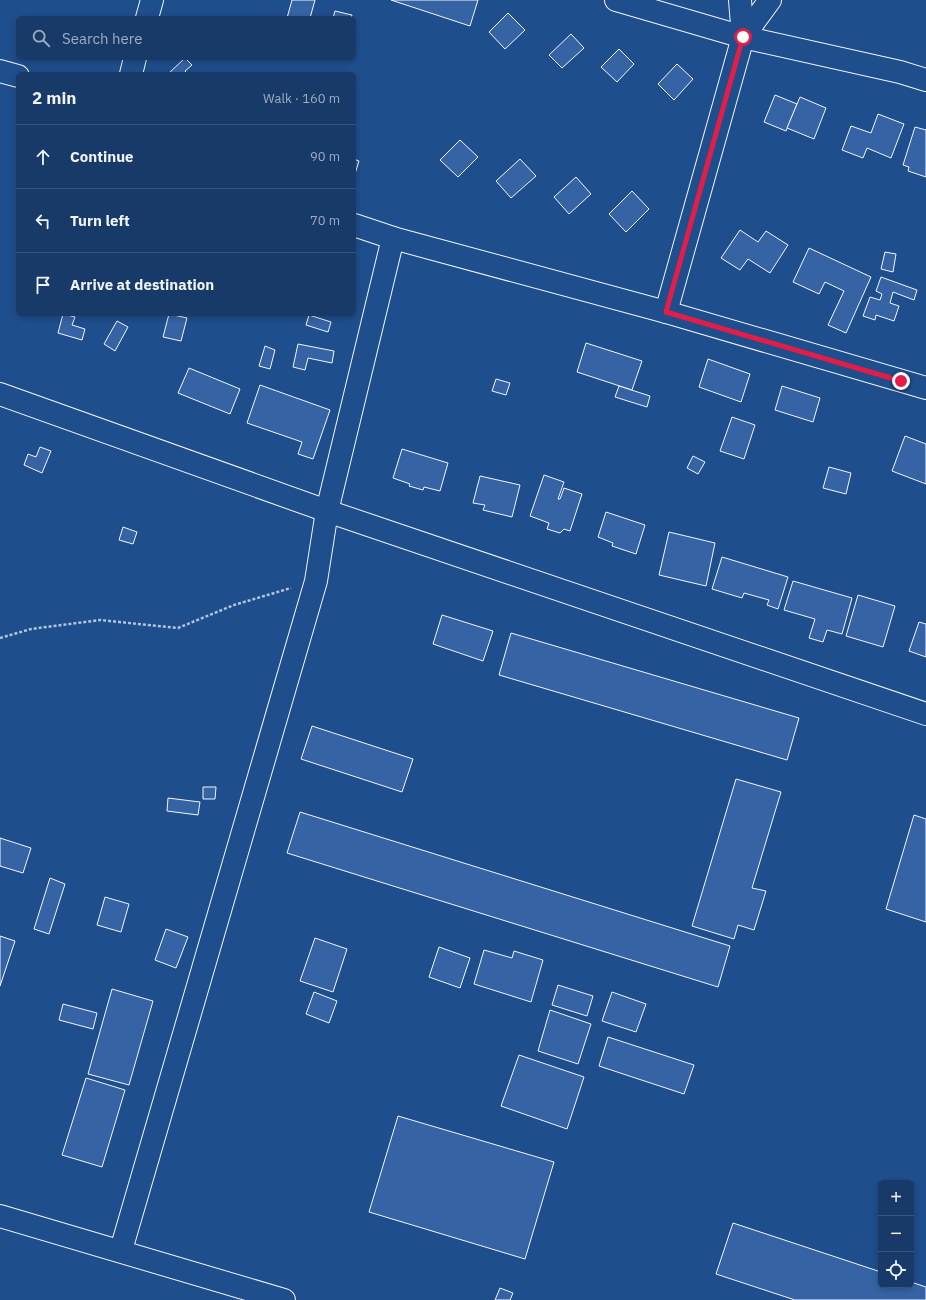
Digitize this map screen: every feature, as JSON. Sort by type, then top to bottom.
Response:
[{"type":"street","points":[[148,16],[152,0]]},
{"type":"street","points":[[616,0],[743,37],[900,72],[926,80]]},
{"type":"street","points":[[666,312],[743,37],[740,0]]},
{"type":"street","points":[[743,37],[770,0]]},
{"type":"street","points":[[132,72],[135,60]]},
{"type":"street","points":[[0,71],[16,75]]},
{"type":"street","points":[[356,226],[393,238],[666,312],[926,388]]},
{"type":"street","points":[[121,1250],[316,581],[328,511],[393,238]]},
{"type":"street","points":[[0,394],[328,511],[926,714]]},
{"type":"street","points":[[0,1216],[121,1250],[284,1300]]},
{"type":"path","points":[[0,638],[31,629],[100,620],[178,628],[234,605],[316,581]]},
{"type":"building","points":[[292,0],[315,0],[311,16],[288,16]]},
{"type":"building","points":[[391,0],[478,0],[470,26]]},
{"type":"building","points":[[335,11],[352,15],[352,16],[334,16]]},
{"type":"building","points":[[508,13],[525,30],[505,49],[489,32]]},
{"type":"building","points":[[571,34],[584,48],[562,68],[549,55]]},
{"type":"building","points":[[619,49],[634,64],[617,82],[601,67]]},
{"type":"building","points":[[183,60],[187,60],[192,65],[185,71],[186,72],[170,72]]},
{"type":"building","points":[[677,64],[693,79],[674,100],[658,84]]},
{"type":"building","points":[[775,95],[797,104],[786,131],[764,122]]},
{"type":"building","points":[[800,97],[826,108],[814,139],[787,128]]},
{"type":"building","points":[[878,114],[904,124],[891,158],[867,148],[863,158],[842,150],[851,126],[871,133]]},
{"type":"building","points":[[915,127],[926,130],[926,177],[908,171],[909,167],[903,165]]},
{"type":"building","points":[[460,140],[478,157],[458,177],[440,160]]},
{"type":"building","points":[[520,159],[536,176],[511,198],[496,181]]},
{"type":"building","points":[[356,160],[359,161],[356,171]]},
{"type":"building","points":[[576,177],[591,194],[569,214],[554,197]]},
{"type":"building","points":[[632,191],[649,209],[626,232],[609,214]]},
{"type":"building","points":[[740,230],[758,242],[766,231],[788,245],[770,273],[748,259],[740,270],[721,258]]},
{"type":"building","points":[[809,248],[871,277],[846,333],[828,325],[844,291],[825,282],[819,294],[793,282]]},
{"type":"building","points":[[885,252],[896,254],[893,272],[881,269]]},
{"type":"building","points":[[881,277],[917,290],[914,300],[893,292],[890,303],[899,306],[894,321],[876,315],[875,320],[863,316],[870,297],[880,300],[882,294],[876,291]]},
{"type":"building","points":[[62,316],[75,317],[72,325],[85,329],[82,340],[58,333]]},
{"type":"building","points":[[168,316],[187,318],[181,341],[163,337]]},
{"type":"building","points":[[309,316],[331,322],[328,332],[306,325]]},
{"type":"building","points":[[117,321],[128,327],[115,351],[104,344]]},
{"type":"building","points":[[586,343],[642,361],[632,390],[577,372]]},
{"type":"building","points":[[298,344],[334,351],[332,363],[308,358],[305,370],[293,367]]},
{"type":"building","points":[[265,346],[275,350],[270,369],[259,366]]},
{"type":"building","points":[[708,359],[750,374],[741,402],[699,387]]},
{"type":"building","points":[[189,368],[240,389],[230,414],[178,393]]},
{"type":"building","points":[[496,379],[510,383],[506,395],[492,391]]},
{"type":"building","points":[[260,385],[330,410],[313,459],[298,454],[302,442],[247,423]]},
{"type":"building","points":[[619,386],[650,396],[647,407],[615,397]]},
{"type":"building","points":[[782,386],[820,398],[813,422],[775,410]]},
{"type":"building","points":[[732,417],[755,425],[744,459],[720,451]]},
{"type":"building","points":[[905,436],[926,444],[926,484],[892,471]]},
{"type":"building","points":[[40,447],[51,451],[42,473],[24,465],[28,454],[36,457]]},
{"type":"building","points":[[402,449],[448,463],[440,491],[424,487],[423,490],[409,486],[410,484],[393,478]]},
{"type":"building","points":[[693,456],[705,462],[698,474],[687,468]]},
{"type":"building","points":[[829,467],[851,473],[846,494],[823,488]]},
{"type":"building","points":[[544,475],[564,482],[558,499],[560,499],[564,488],[582,494],[570,531],[564,529],[560,533],[547,529],[549,523],[530,516]]},
{"type":"building","points":[[480,476],[520,485],[512,517],[483,510],[485,505],[473,503]]},
{"type":"building","points":[[606,512],[645,525],[636,554],[612,546],[613,543],[598,537]]},
{"type":"building","points":[[123,527],[137,532],[133,544],[119,540]]},
{"type":"building","points":[[669,532],[715,543],[706,586],[659,575]]},
{"type":"building","points":[[722,557],[788,577],[778,609],[767,605],[769,600],[744,593],[742,598],[712,589]]},
{"type":"building","points":[[793,581],[852,598],[842,634],[827,630],[823,642],[809,638],[815,619],[784,610]]},
{"type":"building","points":[[858,595],[895,606],[883,647],[846,636]]},
{"type":"building","points":[[442,615],[493,631],[483,661],[433,644]]},
{"type":"building","points":[[919,622],[926,624],[926,657],[909,651]]},
{"type":"building","points":[[511,633],[799,718],[787,760],[499,675]]},
{"type":"building","points":[[312,726],[413,759],[402,792],[301,759]]},
{"type":"building","points":[[736,779],[781,792],[752,888],[766,891],[754,930],[738,925],[734,939],[692,926]]},
{"type":"building","points":[[203,787],[216,787],[215,799],[203,799]]},
{"type":"building","points":[[168,798],[200,802],[198,815],[167,811]]},
{"type":"building","points":[[300,812],[730,946],[718,987],[287,853]]},
{"type":"building","points":[[914,815],[926,819],[926,922],[886,909]]},
{"type":"building","points":[[0,838],[31,848],[23,873],[0,866]]},
{"type":"building","points":[[50,878],[65,884],[49,934],[34,929]]},
{"type":"building","points":[[105,897],[129,904],[121,932],[97,925]]},
{"type":"building","points":[[166,929],[188,937],[176,968],[155,960]]},
{"type":"building","points":[[0,936],[15,941],[0,986]]},
{"type":"building","points":[[315,938],[347,949],[333,992],[300,981]]},
{"type":"building","points":[[439,947],[470,958],[460,988],[429,977]]},
{"type":"building","points":[[484,950],[512,958],[514,951],[543,960],[531,1002],[474,984]]},
{"type":"building","points":[[558,985],[593,996],[587,1016],[552,1005]]},
{"type":"building","points":[[112,989],[153,1001],[129,1085],[88,1074]]},
{"type":"building","points":[[314,992],[337,1001],[329,1023],[306,1014]]},
{"type":"building","points":[[612,992],[646,1004],[636,1032],[602,1021]]},
{"type":"building","points":[[63,1004],[97,1013],[93,1029],[59,1020]]},
{"type":"building","points":[[550,1010],[591,1024],[578,1064],[538,1051]]},
{"type":"building","points":[[608,1037],[694,1065],[684,1094],[599,1066]]},
{"type":"building","points":[[519,1055],[584,1077],[567,1129],[501,1106]]},
{"type":"building","points":[[86,1078],[125,1090],[102,1167],[62,1155]]},
{"type":"building","points":[[398,1116],[554,1162],[525,1259],[369,1212]]},
{"type":"building","points":[[733,1223],[878,1271],[878,1288],[914,1288],[914,1283],[926,1287],[926,1300],[795,1300],[716,1274]]},
{"type":"building","points":[[500,1288],[513,1293],[510,1300],[495,1300]]},
{"type":"route","points":[[743,37],[666,312],[901,381]]}]
